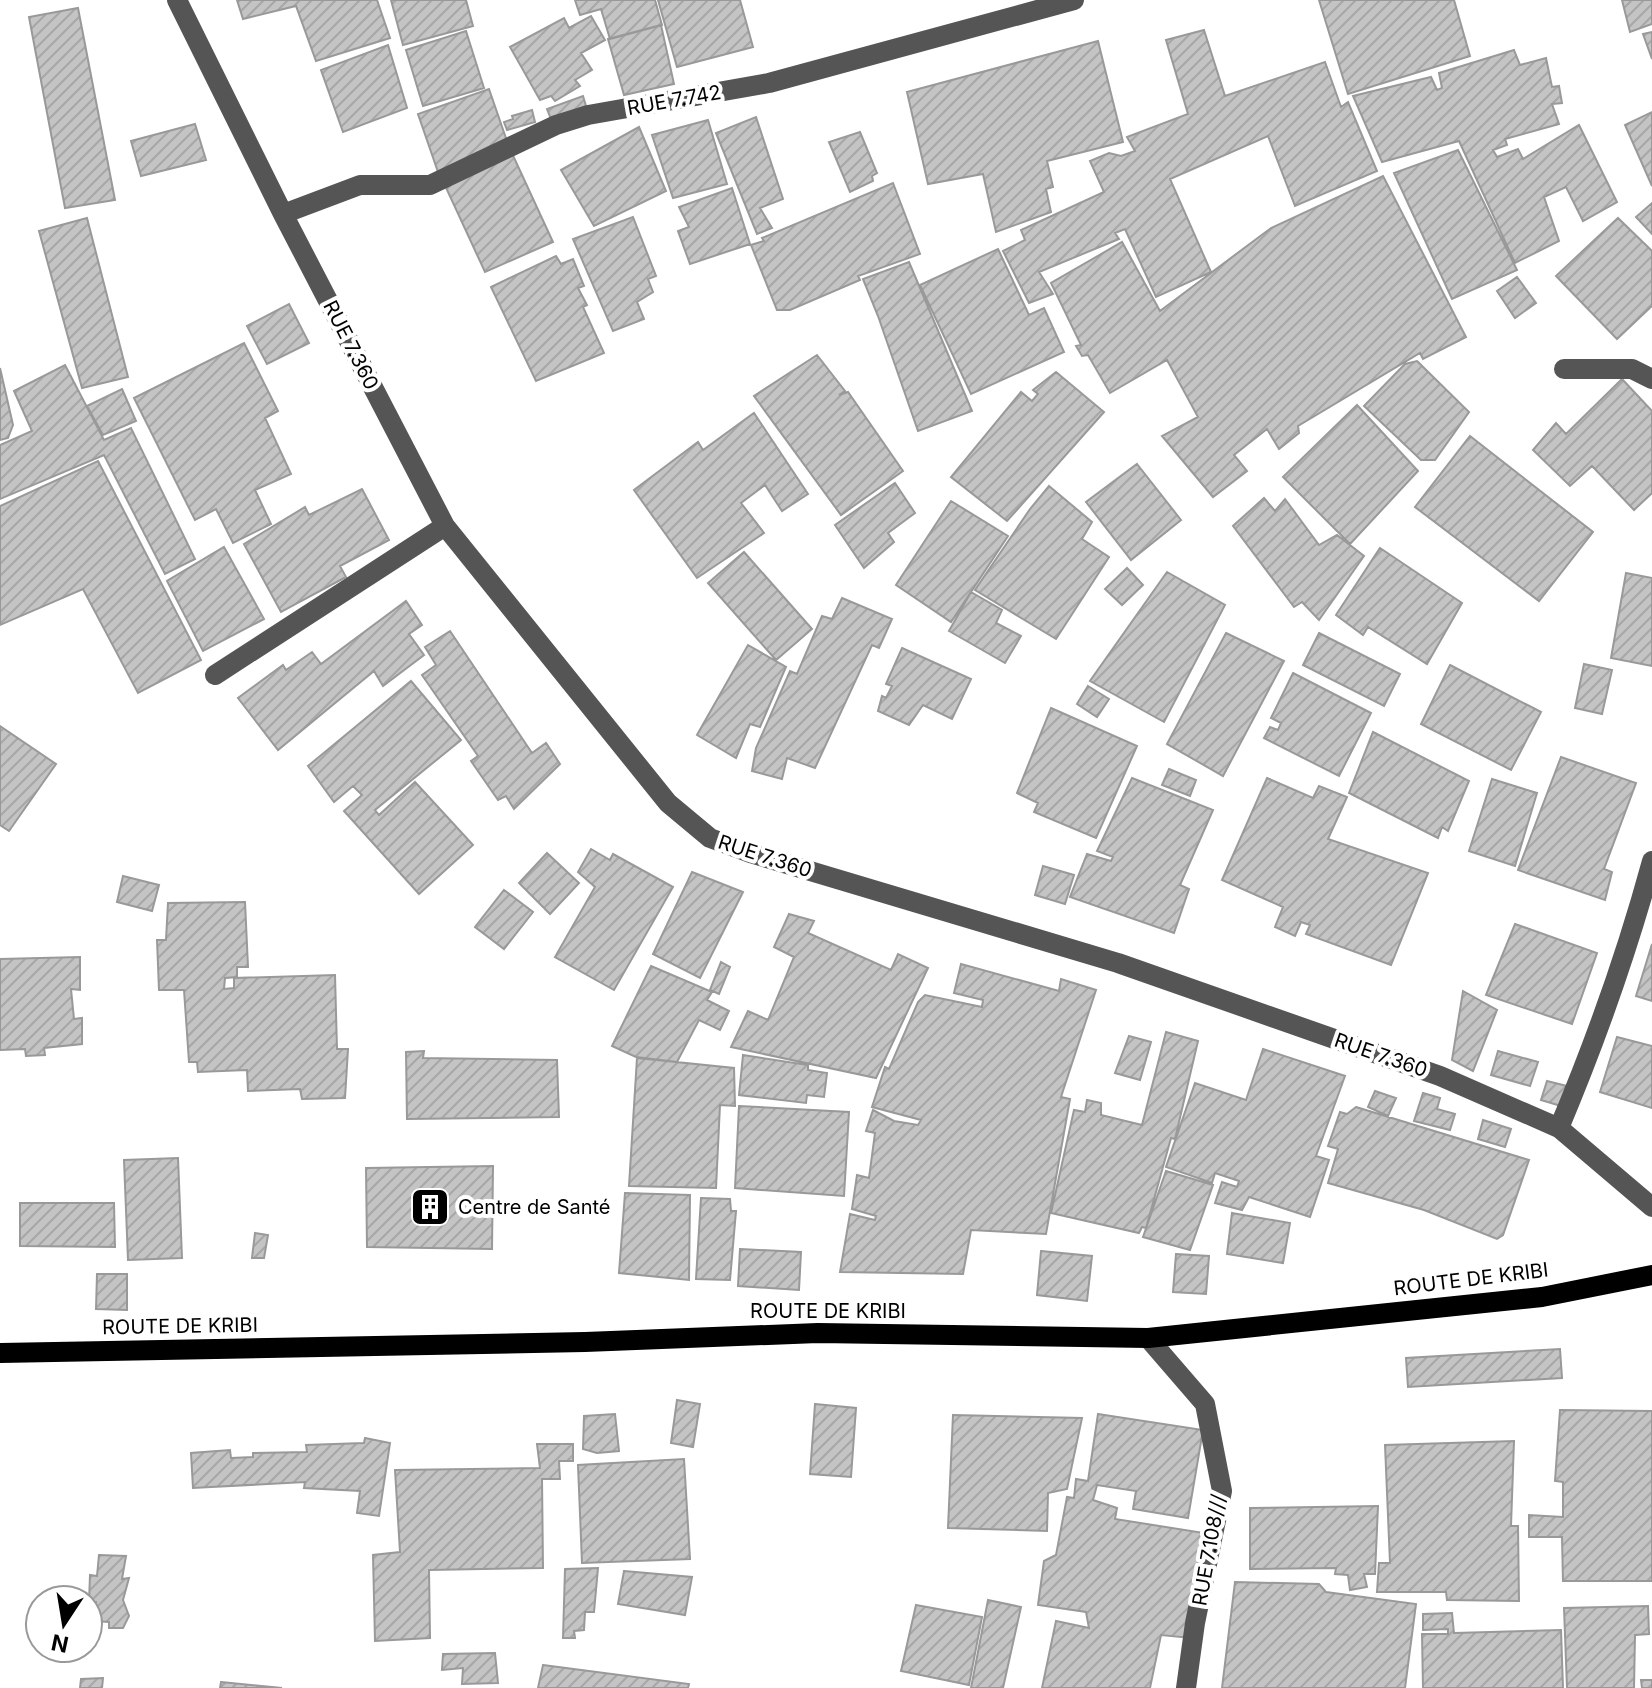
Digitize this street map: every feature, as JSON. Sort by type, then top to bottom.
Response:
[{"type":"main road","name":"ROUTE DE KRIBI","points":[[0,1353],[569,1343],[818,1333],[1148,1338],[1542,1297],[1652,1275]]},
{"type":"street","name":"RUE 7.360","points":[[177,0],[283,214],[445,526],[668,803],[710,838],[750,853],[1118,963],[1440,1076],[1559,1128],[1652,1207]]},
{"type":"street","name":"RUE 7.742","points":[[283,214],[360,185],[430,185],[556,125],[588,115],[769,83],[1074,0]]},
{"type":"street","points":[[1564,369],[1632,369],[1652,379]]},
{"type":"street","points":[[215,675],[445,526]]},
{"type":"street","points":[[1559,1128],[1598,1034],[1652,861]]},
{"type":"street","name":"RUE 7.108///","points":[[1148,1338],[1205,1404],[1222,1491],[1195,1623],[1186,1688]]},
{"type":"building","points":[[237,0],[377,0],[390,38],[316,61],[296,6],[243,19]]},
{"type":"building","points":[[391,0],[466,0],[473,26],[403,45]]},
{"type":"building","points":[[575,0],[655,0],[662,25],[610,39],[601,9],[580,15]]},
{"type":"building","points":[[658,0],[740,0],[753,47],[677,67]]},
{"type":"building","points":[[1319,0],[1454,0],[1470,56],[1348,94]]},
{"type":"building","points":[[1622,0],[1652,0],[1652,24],[1630,32]]},
{"type":"building","points":[[78,8],[115,200],[65,208],[29,17]]},
{"type":"building","points":[[591,16],[605,40],[581,53],[592,70],[575,80],[580,86],[555,101],[551,96],[540,100],[510,47],[564,18],[569,28]]},
{"type":"building","points":[[661,25],[674,84],[624,95],[608,39]]},
{"type":"building","points":[[1204,30],[1225,96],[1325,62],[1341,107],[1348,102],[1377,171],[1295,206],[1268,136],[1170,179],[1211,272],[1156,297],[1125,229],[1115,233],[1119,239],[1039,272],[1053,294],[1029,303],[1003,251],[1025,240],[1021,230],[1104,192],[1090,161],[1109,153],[1121,156],[1135,151],[1127,137],[1188,114],[1166,40]]},
{"type":"building","points":[[466,31],[484,88],[423,106],[406,50]]},
{"type":"building","points":[[1652,32],[1652,59],[1643,34]]},
{"type":"building","points":[[1098,41],[1123,142],[1047,161],[1053,187],[1046,189],[1051,212],[996,232],[983,174],[928,184],[907,92]]},
{"type":"building","points":[[388,45],[407,108],[343,132],[321,70]]},
{"type":"building","points":[[1514,50],[1520,65],[1546,58],[1552,87],[1559,86],[1562,103],[1552,104],[1559,124],[1505,139],[1507,145],[1493,150],[1497,157],[1518,149],[1523,159],[1579,125],[1617,202],[1583,221],[1566,187],[1544,197],[1559,241],[1515,263],[1459,141],[1382,162],[1353,96],[1431,77],[1437,90],[1442,88],[1439,73]]},
{"type":"building","points":[[489,89],[509,147],[438,172],[418,114]]},
{"type":"building","points":[[583,96],[586,106],[551,119],[547,109]]},
{"type":"building","points":[[532,110],[535,122],[507,130],[504,122]]},
{"type":"building","points":[[1652,112],[1652,186],[1625,125]]},
{"type":"building","points":[[756,117],[783,199],[760,208],[772,228],[757,234],[716,133]]},
{"type":"building","points":[[708,120],[727,184],[673,198],[652,135]]},
{"type":"building","points":[[195,124],[206,160],[141,176],[131,141]]},
{"type":"building","points":[[639,127],[666,191],[594,226],[561,170]]},
{"type":"building","points":[[860,132],[877,173],[872,176],[873,181],[850,192],[829,142]]},
{"type":"building","points":[[510,149],[553,242],[485,272],[442,179]]},
{"type":"building","points":[[1458,150],[1517,270],[1452,299],[1394,173]]},
{"type":"building","points":[[1383,176],[1466,337],[1423,359],[1420,353],[1298,426],[1299,433],[1279,449],[1267,429],[1234,455],[1247,471],[1213,497],[1162,436],[1198,417],[1167,360],[1110,393],[1088,355],[1082,356],[1076,346],[1081,345],[1051,283],[1122,242],[1160,311],[1271,228]]},
{"type":"building","points":[[893,183],[920,254],[858,276],[860,280],[790,310],[777,310],[751,245]]},
{"type":"building","points":[[732,188],[750,244],[690,264],[678,231],[689,227],[679,207]]},
{"type":"building","points":[[1652,203],[1652,234],[1636,217]]},
{"type":"building","points":[[633,217],[656,276],[648,279],[653,292],[637,302],[644,319],[613,331],[573,239]]},
{"type":"building","points":[[87,218],[128,377],[82,388],[39,231]]},
{"type":"building","points":[[1618,218],[1652,251],[1652,306],[1617,339],[1556,276]]},
{"type":"building","points":[[998,249],[1029,315],[1044,308],[1064,352],[971,394],[920,285]]},
{"type":"building","points":[[556,256],[561,264],[573,259],[584,286],[578,288],[587,305],[583,307],[604,353],[536,381],[491,287]]},
{"type":"building","points":[[909,262],[972,411],[918,431],[863,279]]},
{"type":"building","points":[[1517,277],[1536,303],[1515,318],[1497,291]]},
{"type":"building","points":[[289,304],[309,343],[267,364],[247,326]]},
{"type":"building","points":[[244,343],[278,411],[265,418],[291,474],[255,490],[271,524],[233,543],[216,509],[195,520],[134,398]]},
{"type":"building","points":[[817,355],[845,391],[839,395],[848,392],[903,471],[841,515],[754,396]]},
{"type":"building","points":[[1417,361],[1469,412],[1435,460],[1421,460],[1364,406],[1405,364]]},
{"type":"building","points":[[65,365],[104,440],[131,428],[195,559],[165,574],[104,455],[0,499],[0,445],[32,431],[14,391]]},
{"type":"building","points":[[0,368],[13,425],[8,438],[0,440]]},
{"type":"building","points":[[1056,372],[1104,412],[1007,521],[951,477],[1021,392],[1032,401],[1038,394],[1033,390]]},
{"type":"building","points":[[1622,379],[1652,411],[1652,493],[1634,510],[1592,466],[1570,486],[1533,450],[1556,423],[1566,434]]},
{"type":"building","points":[[122,389],[136,421],[103,435],[87,406]]},
{"type":"building","points":[[1357,405],[1418,471],[1350,544],[1283,477]]},
{"type":"building","points":[[754,413],[808,494],[782,511],[765,485],[741,503],[764,533],[697,578],[634,490],[698,442],[703,450]]},
{"type":"building","points":[[1470,436],[1593,532],[1539,601],[1415,507]]},
{"type":"building","points":[[98,461],[201,660],[138,693],[83,589],[0,625],[0,506]]},
{"type":"building","points":[[1137,464],[1181,520],[1131,560],[1086,502]]},
{"type":"building","points":[[895,483],[915,513],[888,533],[894,542],[864,568],[835,525]]},
{"type":"building","points":[[1049,486],[1092,522],[1082,539],[1109,557],[1056,639],[975,590]]},
{"type":"building","points":[[362,489],[389,540],[340,566],[346,577],[281,612],[244,544],[305,507],[309,515]]},
{"type":"building","points":[[1264,498],[1275,511],[1285,499],[1319,545],[1337,535],[1364,556],[1319,620],[1302,602],[1294,607],[1233,526]]},
{"type":"building","points":[[951,501],[1008,536],[951,622],[896,585]]},
{"type":"building","points":[[224,547],[264,619],[203,651],[167,581]]},
{"type":"building","points":[[1380,548],[1462,603],[1427,664],[1368,627],[1363,635],[1336,615]]},
{"type":"building","points":[[744,552],[812,629],[776,660],[708,583]]},
{"type":"building","points":[[1127,568],[1143,585],[1122,605],[1105,589]]},
{"type":"building","points":[[1167,572],[1225,605],[1164,722],[1090,681]]},
{"type":"building","points":[[1626,573],[1652,578],[1652,666],[1611,658]]},
{"type":"building","points":[[971,592],[1002,610],[996,623],[1021,636],[1005,663],[949,631]]},
{"type":"building","points":[[842,598],[892,619],[879,648],[872,645],[815,768],[787,758],[782,779],[752,771],[756,748],[790,671],[797,674],[822,616],[832,619]]},
{"type":"building","points":[[406,601],[422,625],[409,634],[424,655],[383,686],[374,671],[278,750],[238,698],[283,665],[286,670],[312,652],[321,664]]},
{"type":"building","points":[[450,631],[532,753],[546,743],[560,764],[514,809],[506,796],[498,800],[471,761],[478,756],[422,675],[436,665],[425,647]]},
{"type":"building","points":[[1226,633],[1284,661],[1223,776],[1167,744]]},
{"type":"building","points":[[1319,633],[1400,674],[1384,706],[1303,665]]},
{"type":"building","points":[[748,645],[786,667],[760,727],[750,724],[736,758],[697,735]]},
{"type":"building","points":[[902,648],[971,679],[952,719],[923,705],[909,725],[878,711],[882,696],[886,698],[892,686],[886,684]]},
{"type":"building","points":[[1584,664],[1612,670],[1602,714],[1575,708]]},
{"type":"building","points":[[1450,665],[1541,712],[1511,770],[1421,724]]},
{"type":"building","points":[[1293,673],[1371,713],[1339,776],[1264,738],[1270,727],[1278,730],[1281,723],[1271,718]]},
{"type":"building","points":[[411,681],[461,740],[375,810],[379,815],[415,782],[473,845],[419,894],[344,811],[362,795],[353,786],[334,802],[308,766]]},
{"type":"building","points":[[1088,686],[1109,699],[1097,717],[1077,704]]},
{"type":"building","points":[[1051,708],[1137,746],[1096,838],[1034,812],[1038,803],[1017,793]]},
{"type":"building","points":[[0,726],[56,764],[9,831],[0,825]]},
{"type":"building","points":[[1373,732],[1469,781],[1448,831],[1442,827],[1438,838],[1349,793]]},
{"type":"building","points":[[1561,757],[1636,783],[1604,869],[1612,872],[1605,900],[1518,870]]},
{"type":"building","points":[[1169,769],[1196,780],[1190,796],[1162,785]]},
{"type":"building","points":[[1132,778],[1213,810],[1180,885],[1189,889],[1174,933],[1070,897],[1087,854],[1111,861],[1113,857],[1097,851]]},
{"type":"building","points":[[1267,778],[1313,798],[1319,786],[1347,797],[1328,839],[1428,873],[1391,965],[1306,934],[1310,925],[1301,922],[1295,936],[1275,927],[1283,907],[1222,880]]},
{"type":"building","points":[[1492,779],[1537,793],[1515,866],[1469,851]]},
{"type":"building","points":[[591,849],[610,860],[613,854],[673,887],[614,990],[555,957],[595,887],[578,872]]},
{"type":"building","points":[[547,853],[579,883],[550,914],[519,883]]},
{"type":"building","points":[[1043,866],[1074,875],[1065,904],[1035,895]]},
{"type":"building","points":[[692,872],[743,892],[700,978],[653,954]]},
{"type":"building","points":[[123,876],[159,885],[152,911],[117,902]]},
{"type":"building","points":[[504,890],[533,912],[504,949],[475,927]]},
{"type":"building","points":[[245,902],[248,967],[237,967],[237,977],[225,978],[224,989],[234,988],[234,978],[335,975],[337,1049],[348,1049],[345,1098],[302,1099],[300,1089],[248,1091],[247,1070],[198,1072],[197,1062],[189,1062],[184,990],[159,990],[157,940],[166,940],[168,903]]},
{"type":"building","points":[[789,914],[814,921],[808,933],[891,970],[898,954],[928,968],[876,1078],[731,1047],[748,1011],[768,1020],[794,957],[774,947]]},
{"type":"building","points":[[1515,924],[1597,953],[1572,1024],[1486,995]]},
{"type":"building","points":[[1652,944],[1652,1001],[1636,996]]},
{"type":"building","points":[[80,957],[80,990],[71,989],[74,1019],[82,1018],[82,1044],[44,1048],[45,1055],[26,1056],[25,1049],[0,1050],[0,959]]},
{"type":"building","points":[[721,962],[730,967],[719,994],[710,990]]},
{"type":"building","points":[[961,964],[1059,991],[1061,979],[1096,990],[1061,1097],[1070,1099],[1046,1234],[971,1230],[963,1274],[840,1272],[850,1214],[875,1220],[876,1216],[852,1209],[857,1175],[869,1178],[875,1133],[866,1131],[873,1110],[894,1121],[918,1125],[921,1120],[872,1107],[885,1067],[889,1069],[918,1002],[925,995],[982,1007],[983,1000],[954,993]]},
{"type":"building","points":[[651,966],[712,992],[707,1000],[729,1011],[720,1030],[699,1020],[677,1062],[636,1057],[612,1046]]},
{"type":"building","points":[[1463,991],[1497,1010],[1473,1071],[1452,1060]]},
{"type":"building","points":[[1166,1032],[1198,1041],[1175,1139],[1171,1138],[1146,1228],[1142,1227],[1139,1233],[1051,1213],[1074,1110],[1085,1112],[1087,1100],[1101,1103],[1101,1115],[1142,1125]]},
{"type":"building","points":[[1129,1036],[1151,1042],[1140,1080],[1115,1073]]},
{"type":"building","points":[[1617,1037],[1652,1046],[1652,1108],[1600,1092]]},
{"type":"building","points":[[1263,1049],[1345,1076],[1316,1156],[1329,1160],[1310,1217],[1249,1197],[1242,1210],[1215,1203],[1222,1182],[1237,1187],[1239,1181],[1215,1173],[1212,1183],[1166,1167],[1195,1083],[1246,1100]]},
{"type":"building","points":[[424,1051],[423,1058],[557,1060],[559,1117],[407,1119],[406,1052]]},
{"type":"building","points":[[1498,1051],[1538,1062],[1530,1086],[1491,1075]]},
{"type":"building","points":[[743,1055],[808,1065],[808,1070],[827,1073],[824,1097],[807,1095],[806,1103],[739,1095]]},
{"type":"building","points":[[637,1058],[734,1068],[735,1106],[720,1105],[716,1188],[629,1186]]},
{"type":"building","points":[[1547,1081],[1567,1086],[1561,1106],[1541,1100]]},
{"type":"building","points":[[1375,1091],[1396,1098],[1388,1116],[1368,1107]]},
{"type":"building","points":[[1423,1093],[1440,1098],[1437,1109],[1455,1114],[1450,1130],[1414,1121]]},
{"type":"building","points":[[739,1106],[849,1112],[844,1196],[735,1188]]},
{"type":"building","points":[[1356,1107],[1529,1160],[1503,1235],[1497,1239],[1424,1210],[1328,1183],[1338,1149],[1328,1146],[1340,1112],[1347,1114]]},
{"type":"building","points":[[1483,1120],[1511,1129],[1505,1147],[1478,1139]]},
{"type":"building","points":[[178,1158],[182,1258],[128,1260],[124,1160]]},
{"type":"building","name":"Centre de Santé","points":[[493,1166],[492,1249],[367,1247],[366,1168]]},
{"type":"building","points":[[1166,1171],[1213,1185],[1190,1250],[1143,1237]]},
{"type":"building","points":[[625,1193],[690,1195],[689,1280],[619,1273]]},
{"type":"building","points":[[701,1198],[730,1199],[731,1211],[736,1211],[730,1280],[696,1279]]},
{"type":"building","points":[[20,1203],[114,1203],[115,1247],[20,1246]]},
{"type":"building","points":[[1232,1213],[1290,1223],[1283,1263],[1227,1254]]},
{"type":"building","points":[[255,1233],[268,1235],[264,1258],[252,1258]]},
{"type":"building","points":[[740,1249],[801,1252],[799,1290],[738,1286]]},
{"type":"building","points":[[1041,1251],[1092,1256],[1087,1301],[1037,1295]]},
{"type":"building","points":[[1176,1254],[1209,1256],[1206,1294],[1173,1292]]},
{"type":"building","points":[[97,1274],[127,1274],[127,1310],[96,1309]]},
{"type":"building","points":[[1560,1349],[1562,1378],[1408,1387],[1406,1358]]},
{"type":"building","points":[[677,1400],[700,1404],[693,1447],[671,1443]]},
{"type":"building","points":[[815,1404],[856,1408],[851,1477],[810,1474]]},
{"type":"building","points":[[1560,1410],[1652,1411],[1652,1581],[1563,1581],[1562,1537],[1529,1537],[1529,1515],[1563,1517],[1563,1482],[1555,1481]]},
{"type":"building","points":[[615,1414],[619,1451],[597,1453],[583,1449],[584,1416]]},
{"type":"building","points":[[1098,1414],[1203,1430],[1188,1518],[1133,1509],[1136,1491],[1097,1485],[1093,1500],[1117,1508],[1115,1519],[1204,1533],[1191,1638],[1161,1635],[1150,1688],[1042,1688],[1056,1621],[1089,1628],[1086,1612],[1038,1605],[1044,1561],[1056,1555],[1067,1497],[1074,1498],[1076,1479],[1088,1481]]},
{"type":"building","points":[[953,1415],[1082,1418],[1067,1489],[1048,1493],[1047,1531],[948,1528]]},
{"type":"building","points":[[365,1438],[390,1443],[379,1516],[357,1513],[360,1491],[304,1488],[305,1482],[193,1488],[191,1453],[230,1450],[231,1458],[253,1457],[253,1453],[307,1452],[306,1445],[364,1443]]},
{"type":"building","points":[[1514,1441],[1511,1526],[1518,1526],[1519,1601],[1447,1600],[1446,1592],[1377,1592],[1379,1563],[1390,1563],[1385,1445]]},
{"type":"building","points":[[537,1444],[573,1444],[573,1461],[559,1461],[560,1479],[542,1479],[543,1568],[429,1570],[430,1638],[375,1641],[373,1555],[400,1552],[395,1470],[540,1468]]},
{"type":"building","points":[[684,1459],[690,1559],[582,1563],[578,1465]]},
{"type":"building","points":[[1378,1506],[1375,1574],[1364,1574],[1367,1587],[1350,1590],[1348,1575],[1335,1574],[1336,1568],[1250,1569],[1250,1508]]},
{"type":"building","points":[[99,1555],[126,1556],[122,1579],[129,1578],[123,1600],[129,1616],[123,1628],[109,1628],[109,1622],[104,1622],[104,1584],[90,1584],[90,1575],[97,1576]]},
{"type":"building","points":[[598,1568],[594,1612],[585,1612],[584,1630],[574,1631],[575,1638],[563,1638],[565,1569]]},
{"type":"building","points":[[624,1571],[692,1577],[685,1615],[618,1604]]},
{"type":"building","points":[[1235,1582],[1319,1584],[1326,1592],[1416,1604],[1405,1688],[1222,1688]]},
{"type":"building","points":[[988,1600],[1021,1607],[1003,1688],[971,1688]]},
{"type":"building","points":[[916,1605],[982,1617],[969,1685],[901,1671]]},
{"type":"building","points":[[1648,1606],[1649,1634],[1635,1635],[1634,1688],[1567,1688],[1564,1608]]},
{"type":"building","points":[[1452,1613],[1454,1633],[1561,1630],[1563,1688],[1423,1688],[1422,1634],[1448,1634],[1448,1629],[1423,1630],[1423,1614]]},
{"type":"building","points":[[495,1653],[498,1683],[462,1684],[463,1668],[442,1670],[443,1654]]},
{"type":"building","points":[[543,1665],[689,1684],[688,1688],[538,1688]]},
{"type":"building","points":[[103,1678],[102,1688],[80,1688],[81,1679]]},
{"type":"building","points":[[1641,1680],[1652,1680],[1652,1688],[1642,1688]]},
{"type":"building","points":[[221,1682],[282,1688],[220,1688]]},
{"type":"place","name":"Centre de Santé","points":[[430,1207]]}]
